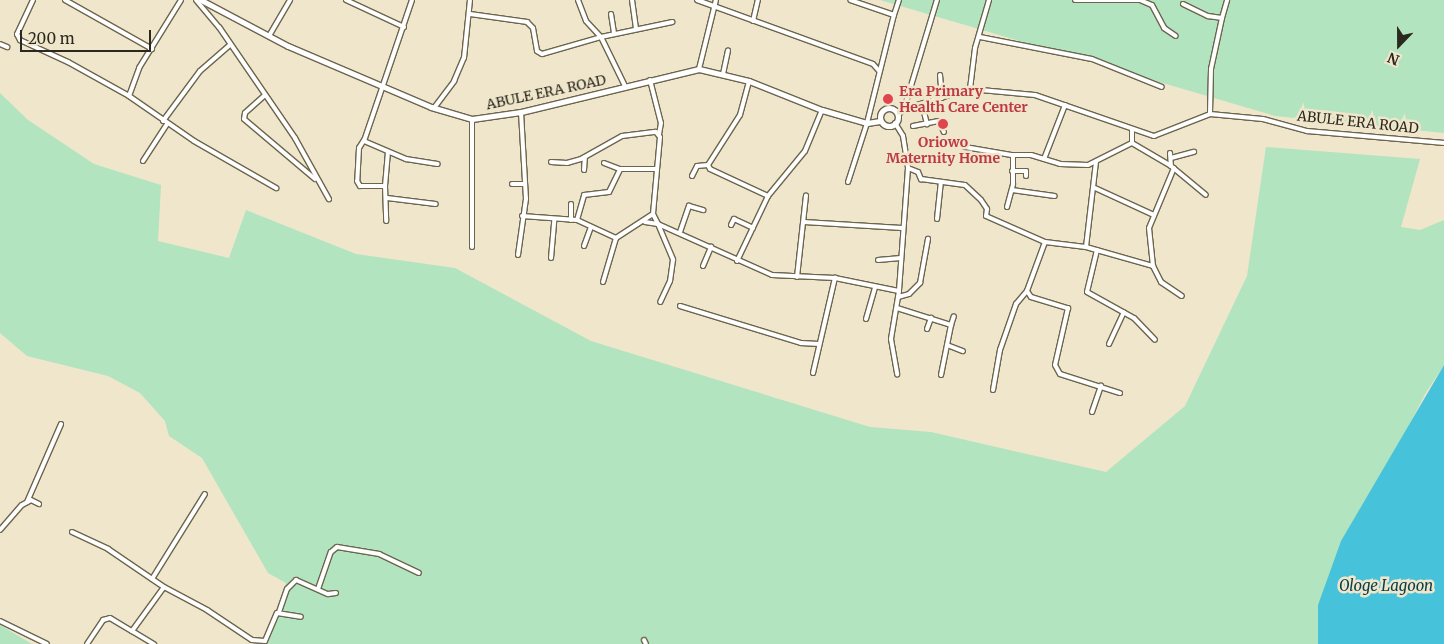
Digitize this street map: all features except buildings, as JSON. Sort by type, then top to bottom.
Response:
[{"type":"street","points":[[33,0],[17,34],[20,40],[68,62],[129,96],[162,121],[276,188]]},
{"type":"street","points":[[65,0],[152,49]]},
{"type":"street","points":[[129,96],[134,77],[181,0]]},
{"type":"street","points":[[196,0],[230,44],[308,159],[315,179]]},
{"type":"street","name":"ABULE ERA ROAD","points":[[201,0],[269,36],[434,108],[472,119],[521,112],[699,69],[749,81],[822,110],[867,123],[880,121],[887,126],[895,123],[898,115],[904,109],[970,90],[1035,95],[1154,136],[1210,114],[1263,119],[1307,131],[1444,143]]},
{"type":"street","points":[[269,36],[290,0]]},
{"type":"street","points":[[346,0],[404,27]]},
{"type":"street","points":[[386,186],[358,184],[359,148],[364,140],[384,86],[412,0]]},
{"type":"street","points":[[434,108],[454,81],[464,58],[470,0]]},
{"type":"street","points":[[578,0],[587,24],[601,37],[625,86]]},
{"type":"street","points":[[632,0],[636,29]]},
{"type":"street","points":[[697,0],[714,8],[753,20],[873,64],[879,71]]},
{"type":"street","points":[[699,69],[716,0]]},
{"type":"street","points":[[753,20],[758,0]]},
{"type":"street","points":[[850,0],[894,15]]},
{"type":"street","points":[[848,182],[867,123],[899,0]]},
{"type":"street","points":[[904,109],[937,0]]},
{"type":"street","points":[[970,90],[975,48],[980,37],[989,0]]},
{"type":"street","points":[[1075,0],[1140,0],[1152,5],[1164,28],[1176,36]]},
{"type":"street","points":[[1210,114],[1211,69],[1227,0]]},
{"type":"street","points":[[1183,4],[1208,16],[1222,18]]},
{"type":"street","points":[[470,14],[527,22],[533,28],[537,51],[542,54],[601,37],[672,22]]},
{"type":"street","points":[[611,14],[614,34]]},
{"type":"street","points":[[980,37],[1105,63],[1162,87]]},
{"type":"street","points":[[0,44],[7,47]]},
{"type":"street","points":[[162,121],[200,71],[230,44]]},
{"type":"street","points":[[722,74],[728,51]]},
{"type":"street","points":[[873,64],[882,60]]},
{"type":"street","points":[[940,75],[942,98]]},
{"type":"street","points":[[650,80],[661,123],[653,214],[670,252],[673,269],[660,302]]},
{"type":"street","points":[[708,165],[740,115],[749,81]]},
{"type":"street","points":[[264,95],[245,112],[244,119],[315,179],[329,199]]},
{"type":"street","points":[[922,104],[927,124]]},
{"type":"street","points":[[1044,159],[1065,105]]},
{"type":"street","name":"ABULE ERA ROAD","points":[[880,121],[880,114],[886,108],[892,109],[898,115]]},
{"type":"street","points":[[737,261],[768,196],[805,151],[822,110]]},
{"type":"street","points":[[518,255],[525,184],[521,112]]},
{"type":"street","points":[[472,119],[472,247]]},
{"type":"street","points":[[913,126],[941,122],[944,132]]},
{"type":"street","points":[[895,123],[903,136],[908,168],[902,228],[899,291],[891,339],[897,374]]},
{"type":"street","points":[[143,161],[167,124]]},
{"type":"street","points":[[1132,129],[1132,143]]},
{"type":"street","points":[[551,162],[567,163],[585,157],[622,136],[659,134]]},
{"type":"street","points":[[364,140],[406,159],[438,164]]},
{"type":"street","points":[[965,147],[1011,156],[1044,159],[1075,166],[1096,162],[1132,143]]},
{"type":"street","points":[[1132,143],[1172,167],[1206,195]]},
{"type":"street","points":[[386,221],[388,152]]},
{"type":"street","points":[[1182,296],[1161,282],[1153,266],[1149,237],[1154,215],[1172,167],[1170,155],[1194,152]]},
{"type":"street","points":[[1007,207],[1012,190],[1011,156]]},
{"type":"street","points":[[584,170],[585,157]]},
{"type":"street","points":[[1086,247],[1095,188],[1096,162]]},
{"type":"street","points":[[604,163],[620,169],[656,169]]},
{"type":"street","points":[[692,176],[697,166],[708,165]]},
{"type":"street","points":[[708,165],[710,169],[768,196]]},
{"type":"street","points":[[908,168],[918,172],[920,179],[965,185],[982,200],[987,209],[986,216],[1045,242],[1086,247],[1153,266]]},
{"type":"street","points":[[577,220],[584,195],[609,192],[620,169]]},
{"type":"street","points":[[1012,171],[1026,171],[1026,176]]},
{"type":"street","points":[[937,219],[941,182]]},
{"type":"street","points":[[512,184],[525,184]]},
{"type":"street","points":[[1095,188],[1154,215]]},
{"type":"street","points":[[1012,190],[1055,196]]},
{"type":"street","points":[[797,278],[804,222],[801,217],[806,195]]},
{"type":"street","points":[[387,198],[436,204]]},
{"type":"street","points":[[571,204],[571,220]]},
{"type":"street","points":[[680,232],[688,206],[703,210]]},
{"type":"street","points":[[604,282],[616,238],[645,222],[653,214]]},
{"type":"street","points":[[522,216],[554,220],[577,220],[616,238]]},
{"type":"street","points":[[551,258],[554,220]]},
{"type":"street","points":[[731,225],[734,220],[753,228]]},
{"type":"street","points":[[645,222],[658,224],[680,232],[737,261],[772,276],[835,278],[899,291]]},
{"type":"street","points":[[804,222],[902,228]]},
{"type":"street","points":[[584,246],[591,227]]},
{"type":"street","points":[[898,298],[909,294],[920,283],[928,240]]},
{"type":"street","points":[[993,390],[1000,350],[1016,304],[1027,291],[1045,242]]},
{"type":"street","points":[[703,266],[711,247]]},
{"type":"street","points":[[1097,250],[1086,290],[1134,318],[1155,340]]},
{"type":"street","points":[[878,260],[901,258]]},
{"type":"street","points":[[813,373],[835,278]]},
{"type":"street","points":[[866,319],[874,287]]},
{"type":"street","points":[[1027,291],[1032,296],[1068,308],[1055,360],[1060,374],[1120,392]]},
{"type":"street","points":[[680,306],[801,343],[819,344]]},
{"type":"street","points":[[897,308],[951,325]]},
{"type":"street","points":[[1109,344],[1124,312]]},
{"type":"street","points":[[941,375],[954,316]]},
{"type":"street","points":[[927,329],[931,318]]},
{"type":"street","points":[[947,345],[963,351]]},
{"type":"street","points":[[1092,412],[1102,386]]},
{"type":"street","points":[[0,530],[27,502],[61,424]]},
{"type":"street","points":[[152,579],[206,494]]},
{"type":"street","points":[[27,502],[31,500],[39,504]]},
{"type":"street","points":[[72,532],[108,549],[164,587],[208,610],[252,640],[265,641],[292,582],[304,581],[318,589],[336,593]]},
{"type":"street","points":[[318,589],[331,552],[337,547],[379,554],[419,573]]},
{"type":"street","points":[[132,631],[164,587]]},
{"type":"street","points":[[279,612],[301,617]]},
{"type":"street","points":[[87,644],[103,620],[110,618],[154,644]]},
{"type":"street","points":[[0,622],[47,644]]},
{"type":"green space","points":[[880,0],[1444,0],[1444,133],[1275,116]]},
{"type":"green space","points":[[0,93],[28,120],[94,164],[161,185],[158,241],[229,258],[246,210],[356,254],[455,268],[591,341],[870,427],[931,432],[1106,472],[1185,406],[1247,276],[1266,147],[1420,159],[1401,227],[1420,230],[1444,220],[1444,365],[1425,394],[1318,605],[1318,644],[264,644],[286,583],[268,573],[202,458],[169,436],[165,421],[140,393],[108,376],[27,356],[0,333]]},
{"type":"green space","points":[[0,625],[32,644],[0,644]]},
{"type":"water","name":"Ologe Lagoon","points":[[1444,365],[1444,644],[1318,644],[1318,605],[1341,541]]},
{"type":"place","name":"Era Primary Health Care Center","points":[[888,99]]},
{"type":"place","name":"Oriowo Maternity Home","points":[[943,124]]}]
